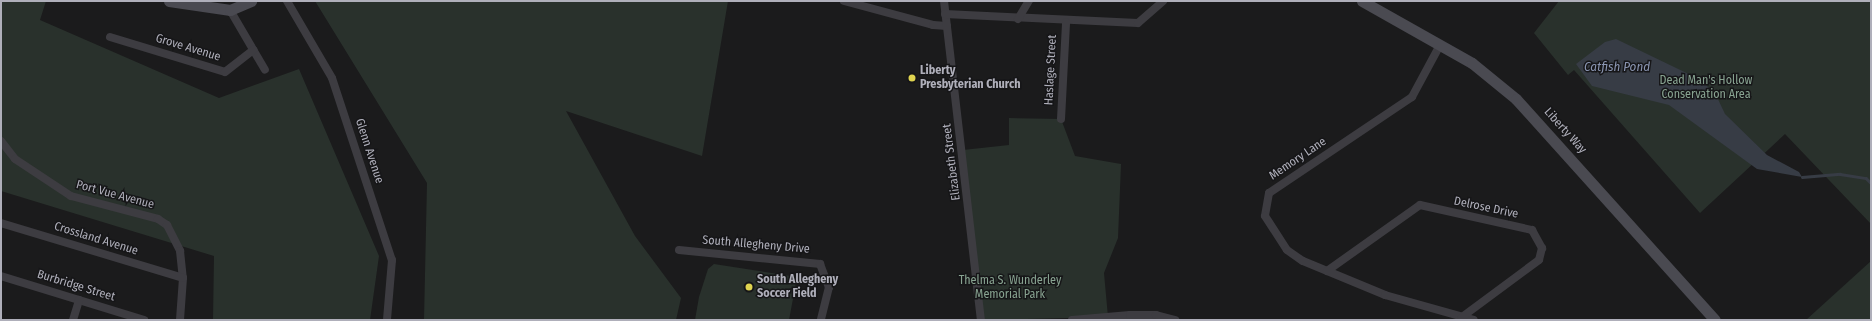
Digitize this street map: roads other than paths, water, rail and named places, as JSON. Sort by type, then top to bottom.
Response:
[{"type":"street","points":[[168,1],[230,10],[251,1]]},
{"type":"street","name":"Glenn Avenue","points":[[287,1],[332,78],[392,260],[387,320]]},
{"type":"street","points":[[844,1],[932,25],[947,26]]},
{"type":"street","name":"Elizabeth Street","points":[[944,1],[981,320]]},
{"type":"street","points":[[1018,19],[1028,1]]},
{"type":"street","points":[[945,14],[1090,24],[1138,23],[1163,1]]},
{"type":"street","name":"Liberty Way","points":[[1362,1],[1440,45],[1499,84],[1539,121],[1716,320]]},
{"type":"street","points":[[230,10],[265,70]]},
{"type":"street","name":"Haslage Street","points":[[1061,119],[1066,22]]},
{"type":"street","name":"Grove Avenue","points":[[110,37],[225,72],[253,50]]},
{"type":"street","name":"Memory Lane","points":[[1440,45],[1412,97],[1269,193],[1265,216],[1287,250],[1327,271],[1393,298],[1474,320]]},
{"type":"street","name":"Port Vue Avenue","points":[[1,141],[15,159],[71,196],[158,219],[167,225],[180,251],[184,278],[180,320]]},
{"type":"street","name":"Delrose Drive","points":[[1327,271],[1420,205],[1532,230],[1542,248],[1534,266],[1462,317]]},
{"type":"street","name":"Crossland Avenue","points":[[1,223],[184,278]]},
{"type":"street","name":"South Allegheny Drive","points":[[679,250],[820,264],[829,287],[822,320]]},
{"type":"street","name":"Burbridge Street","points":[[1,276],[144,320]]},
{"type":"street","points":[[73,320],[79,300]]},
{"type":"street","points":[[1072,320],[1130,315],[1156,315],[1175,320]]},
{"type":"water","name":"Catfish Pond","points":[[1616,39],[1701,80],[1716,95],[1725,114],[1767,155],[1799,172],[1802,177],[1757,169],[1669,105],[1592,86],[1576,64],[1605,42]]},
{"type":"waterway","points":[[1802,177],[1840,174],[1866,178],[1871,183]]},
{"type":"place","name":"Liberty Presbyterian Church","points":[[912,78]]},
{"type":"place","name":"South Allegheny Soccer Field","points":[[749,287]]},
{"type":"park label","name":"Dead Man's Hollow Conservation Area","points":[[1706,88]]},
{"type":"park label","name":"Thelma S. Wunderley Memorial Park","points":[[1010,288]]}]
